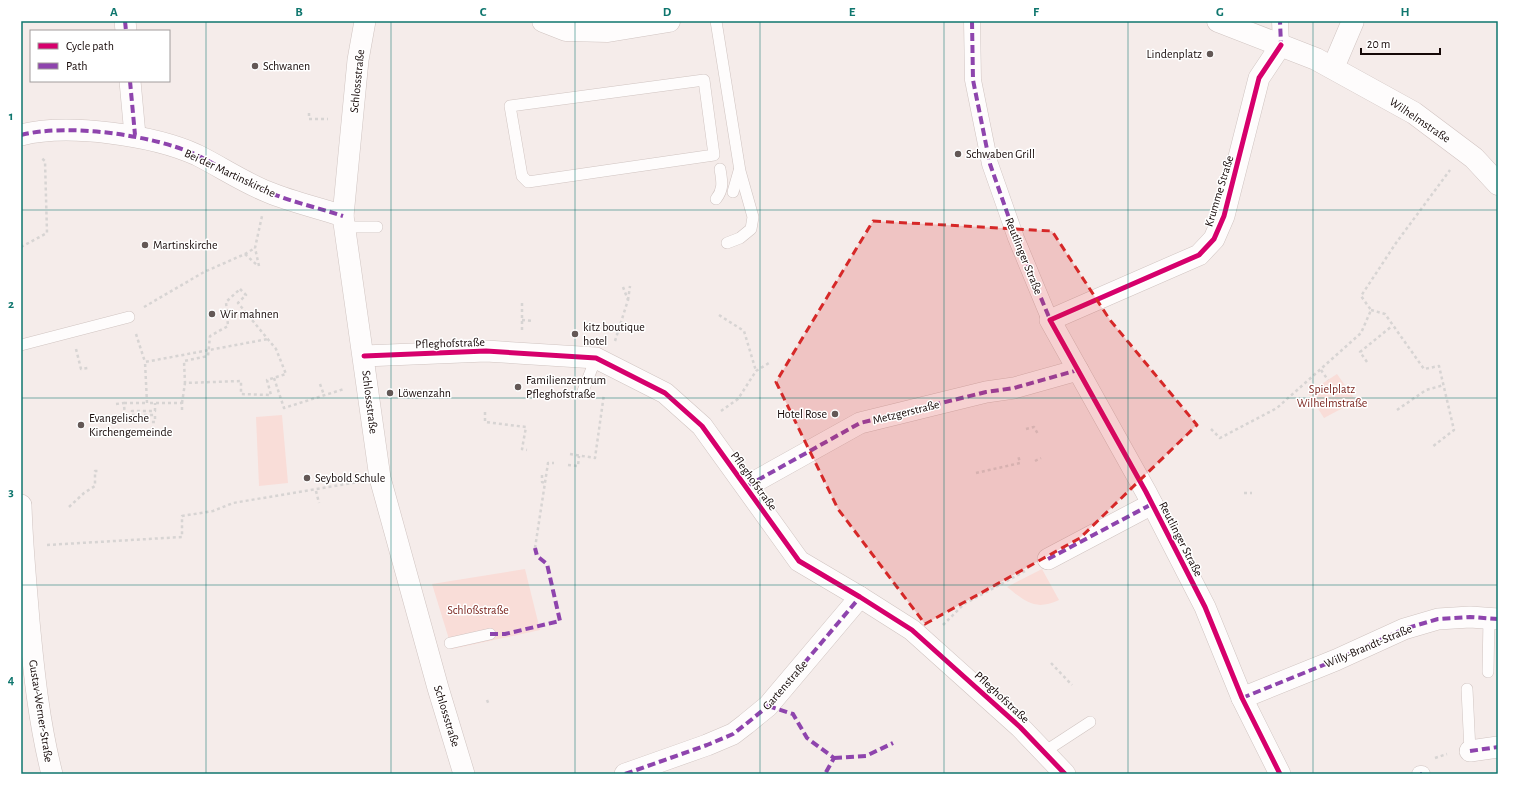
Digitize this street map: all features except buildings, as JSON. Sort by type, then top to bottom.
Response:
[{"type":"main road","points":[[543,21],[566,30],[608,31],[669,21]]},
{"type":"main road","points":[[1218,21],[1281,45]]},
{"type":"main road","points":[[1333,68],[1353,21]]},
{"type":"main road","name":"Wilhelmstraße","points":[[1281,45],[1333,68],[1414,113],[1464,150],[1498,184]]},
{"type":"street","name":"Schlossstraße","points":[[365,21],[358,60],[344,221],[368,382],[380,478],[438,688],[464,774]]},
{"type":"street","name":"Reutlinger Straße","points":[[972,21],[973,80],[990,164],[1016,238],[1050,320],[1152,504],[1205,607],[1242,698],[1280,774]]},
{"type":"street","points":[[1280,21],[1281,45]]},
{"type":"street","name":"Krumme Straße","points":[[1050,320],[1199,254],[1214,239],[1224,216],[1259,78],[1281,45]]},
{"type":"street","points":[[130,82],[135,135]]},
{"type":"street","name":"Bei der Martinskirche","points":[[21,135],[34,131],[72,131],[135,135],[196,155],[268,192],[344,221]]},
{"type":"street","name":"Pfleghofstraße","points":[[364,356],[486,352],[602,361],[665,393],[702,426],[747,486],[799,561],[912,630],[998,706],[1065,774]]},
{"type":"street","name":"Metzgerstraße","points":[[747,486],[860,423],[986,392],[1014,388],[1078,370]]},
{"type":"street","points":[[1048,558],[1152,504]]},
{"type":"street","name":"Gustav-Werner-Straße","points":[[21,505],[22,547],[35,687],[45,746],[52,774]]},
{"type":"street","name":"Gartenstraße","points":[[625,774],[707,745],[732,734],[746,724],[768,706],[860,597]]},
{"type":"street","name":"Willy-Brandt-Straße","points":[[1242,698],[1336,660],[1404,629],[1438,619],[1470,617],[1493,618]]},
{"type":"street","points":[[1470,751],[1498,747]]},
{"type":"lane","points":[[716,21],[740,171],[752,217],[751,229],[740,238],[727,243]]},
{"type":"lane","points":[[704,80],[714,155],[528,182],[522,176],[510,106],[704,80]]},
{"type":"lane","points":[[716,199],[722,192],[723,185],[720,169]]},
{"type":"lane","points":[[733,192],[740,171]]},
{"type":"lane","points":[[344,221],[377,227]]},
{"type":"lane","points":[[21,345],[129,316]]},
{"type":"lane","points":[[583,391],[602,361]]},
{"type":"lane","points":[[1488,672],[1493,618]]},
{"type":"lane","points":[[450,643],[490,634]]},
{"type":"lane","points":[[1467,689],[1470,751]]},
{"type":"lane","points":[[1044,752],[1090,722]]},
{"type":"path","points":[[1432,447],[1454,430],[1439,366],[1424,369],[1392,326],[1385,314],[1371,310],[1361,296],[1396,243],[1464,150]]},
{"type":"path","points":[[21,247],[47,233],[46,161],[33,153]]},
{"type":"path","points":[[246,254],[259,266],[255,248],[268,192]]},
{"type":"path","points":[[147,403],[144,353],[129,316],[204,272],[246,254],[255,248]]},
{"type":"path","points":[[570,454],[595,458],[602,361],[628,300],[630,286]]},
{"type":"path","points":[[622,287],[628,300]]},
{"type":"path","points":[[182,410],[185,383],[184,360],[208,356],[210,336],[228,326],[226,302],[240,289],[246,295],[238,303],[276,349],[286,374],[267,380],[271,395],[242,394],[241,381],[185,383]]},
{"type":"path","points":[[1211,429],[1220,438],[1271,411],[1321,370],[1361,333],[1371,310]]},
{"type":"path","points":[[719,315],[744,331],[756,371]]},
{"type":"path","points":[[522,320],[534,321]]},
{"type":"path","points":[[1367,362],[1360,352],[1392,326]]},
{"type":"path","points":[[145,362],[268,339]]},
{"type":"path","points":[[702,426],[738,399],[756,371],[769,363]]},
{"type":"path","points":[[81,369],[88,368]]},
{"type":"path","points":[[1321,370],[1328,380]]},
{"type":"path","points":[[274,378],[286,374]]},
{"type":"path","points":[[274,378],[284,408],[368,382]]},
{"type":"path","points":[[320,384],[324,395]]},
{"type":"path","points":[[1397,410],[1426,390],[1444,385]]},
{"type":"path","points":[[124,403],[125,422],[155,422],[155,415],[132,415],[132,412],[155,411],[155,403]]},
{"type":"path","points":[[116,404],[182,403]]},
{"type":"path","points":[[485,412],[485,422],[526,427],[522,449],[527,450]]},
{"type":"path","points":[[1026,429],[1034,427],[1038,434]]},
{"type":"path","points":[[976,473],[1020,463],[1018,455]]},
{"type":"path","points":[[568,465],[578,466],[579,456]]},
{"type":"path","points":[[1035,461],[1041,458]]},
{"type":"path","points":[[535,548],[548,463],[554,463]]},
{"type":"path","points":[[69,507],[84,493],[95,486],[95,471],[98,471]]},
{"type":"path","points":[[542,475],[542,482],[545,483]]},
{"type":"path","points":[[22,547],[182,537],[182,516],[213,511],[234,503],[316,491],[380,478]]},
{"type":"path","points":[[316,491],[319,503]]},
{"type":"path","points":[[1244,493],[1252,493]]},
{"type":"path","points":[[926,642],[964,604],[1048,558]]},
{"type":"path","points":[[1050,663],[1072,685]]},
{"type":"path","points":[[487,700],[489,705]]},
{"type":"highlighted area","points":[[873,221],[1052,231],[1110,320],[1197,425],[1080,538],[925,624],[838,509],[776,382]]},
{"type":"green space","name":"Spielplatz Wilhelmstraße","points":[[1337,374],[1356,401],[1324,418],[1308,393]]},
{"type":"green space","points":[[282,415],[288,483],[259,486],[256,417]]},
{"type":"green space","name":"Schloßstraße","points":[[525,569],[540,630],[452,649],[432,584]]},
{"type":"green space","points":[[1042,569],[1059,600],[1043,605],[1037,605],[1025,601],[1007,587]]},
{"type":"marked path","points":[[125,21],[126,30]]},
{"type":"marked path","points":[[972,21],[973,80],[990,164],[1016,238],[1051,322]]},
{"type":"marked path","points":[[1279,48],[1281,45],[1280,21]]},
{"type":"marked path","points":[[130,82],[135,135]]},
{"type":"marked path","points":[[21,135],[62,130],[86,131],[110,133],[158,142],[197,155],[250,184],[277,196],[343,216]]},
{"type":"marked path","points":[[747,486],[860,423],[986,392],[1014,388],[1078,370]]},
{"type":"marked path","points":[[1048,559],[1152,504]]},
{"type":"marked path","points":[[490,634],[505,634],[560,621],[547,564],[537,556],[535,548]]},
{"type":"marked path","points":[[625,774],[707,745],[733,734],[768,706],[860,597]]},
{"type":"marked path","points":[[1242,698],[1336,660],[1404,629],[1438,619],[1470,617],[1498,619]]},
{"type":"marked path","points":[[768,706],[793,714],[807,738],[834,758],[825,774]]},
{"type":"marked path","points":[[834,758],[866,756],[893,743]]},
{"type":"marked path","points":[[1470,751],[1498,747]]},
{"type":"cycle path","points":[[1280,774],[1242,698],[1205,607],[1146,492],[1050,320],[1199,255],[1214,239],[1224,216],[1259,78],[1281,45]]},
{"type":"cycle path","points":[[364,356],[486,351],[596,358],[665,393],[702,426],[799,561],[912,630],[1020,727],[1065,774]]},
{"type":"place","name":"Lindenplatz","points":[[1210,54]]},
{"type":"place","name":"Schwanen","points":[[255,66]]},
{"type":"place","name":"Schwaben Grill","points":[[958,154]]},
{"type":"place","name":"Martinskirche","points":[[145,245]]},
{"type":"place","name":"Wir mahnen","points":[[212,314]]},
{"type":"place","name":"kitz boutique hotel","points":[[575,334]]},
{"type":"place","name":"Familienzentrum Pfleghofstraße","points":[[518,387]]},
{"type":"place","name":"Löwenzahn","points":[[390,393]]},
{"type":"place","name":"Hotel Rose","points":[[835,414]]},
{"type":"place","name":"Evangelische Kirchengemeinde","points":[[81,425]]},
{"type":"place","name":"Seybold Schule","points":[[307,478]]}]
